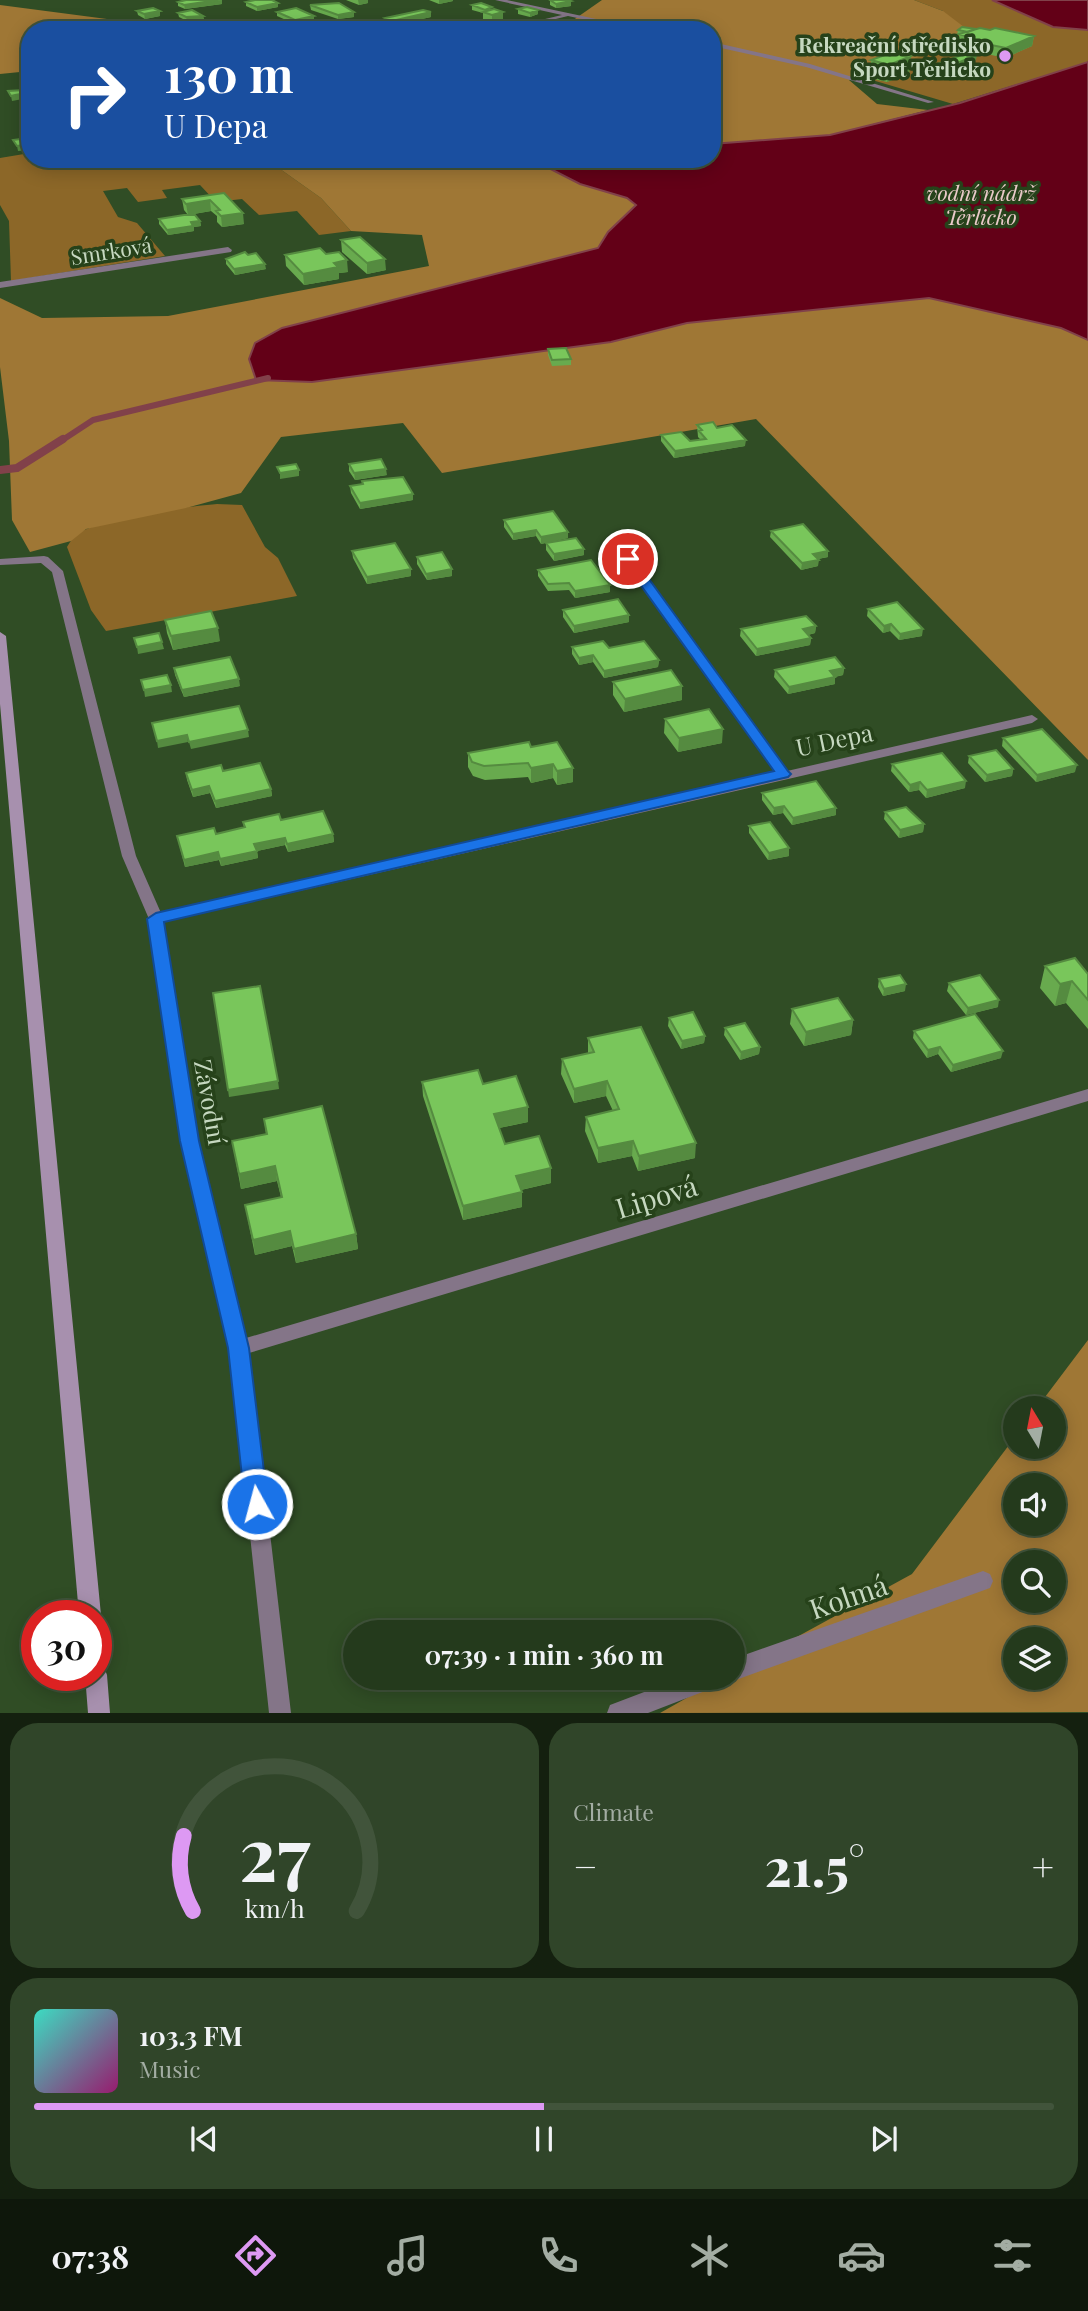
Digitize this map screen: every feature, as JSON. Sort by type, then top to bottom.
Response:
[{"type":"main road","points":[[0,636],[89,1600]]},
{"type":"main road","points":[[97,1691],[99,1713]]},
{"type":"street","points":[[498,0],[600,21]]},
{"type":"street","points":[[542,21],[570,15]]},
{"type":"street","points":[[721,46],[808,65],[930,102]]},
{"type":"street","name":"Smrková","points":[[0,285],[228,250]]},
{"type":"street","name":"Závodní","points":[[0,562],[44,559],[57,571],[129,856],[156,919],[190,1141],[239,1348],[280,1713]]},
{"type":"street","points":[[628,559],[783,774]]},
{"type":"street","name":"U Depa","points":[[156,919],[1032,719]]},
{"type":"street","name":"Lipová","points":[[239,1348],[1088,1095]]},
{"type":"street","name":"Kolmá","points":[[745,1666],[983,1581]]},
{"type":"street","points":[[618,1713],[678,1690]]},
{"type":"shaded area","points":[[602,0],[914,0],[943,11],[964,27],[940,50],[849,80],[877,104],[928,110],[830,135],[721,143],[721,21],[572,21]]},
{"type":"shaded area","name":"Rekreační středisko Sport Těrlicko","points":[[914,0],[992,0],[1053,27],[1088,30],[1088,62],[953,104],[862,77],[871,74],[943,11]]},
{"type":"shaded area","points":[[0,5],[122,21],[21,21],[21,72],[0,74]]},
{"type":"shaded area","points":[[21,154],[21,168],[279,168],[321,198],[351,231],[319,235],[297,211],[259,215],[242,199],[216,202],[200,185],[162,190],[167,198],[138,202],[127,188],[103,191],[118,217],[137,223],[165,256],[11,281],[9,221],[0,205],[0,158]]},
{"type":"shaded area","points":[[279,168],[549,168],[580,184],[627,198],[637,205],[608,232],[598,248],[558,259],[312,382],[611,342],[687,323],[929,298],[1061,328],[1088,340],[1088,760],[756,419],[442,473],[403,423],[281,437],[241,493],[186,508],[86,529],[71,541],[30,552],[12,520],[9,441],[0,367],[0,298],[42,318],[168,316],[429,266],[422,235],[351,231],[321,198]]},
{"type":"shaded area","points":[[217,504],[242,505],[265,547],[278,558],[297,596],[106,631],[91,610],[67,547],[74,537],[89,528],[124,518]]},
{"type":"shaded area","points":[[1088,1340],[1088,1712],[660,1713],[701,1690],[745,1690],[745,1665],[912,1574],[1003,1453],[1003,1460],[1066,1460],[1066,1396],[1046,1396]]},
{"type":"water","points":[[992,0],[1088,0],[1088,30],[1053,27]]},
{"type":"water","name":"vodní nádrž Těrlicko","points":[[1088,62],[1088,340],[1061,328],[929,298],[687,323],[611,342],[312,382],[256,380],[249,359],[255,343],[282,328],[598,248],[608,232],[636,205],[627,198],[580,184],[549,168],[721,168],[721,143],[830,135],[960,103]]},
{"type":"building","points":[[218,0],[184,5],[178,2]]},
{"type":"building","points":[[272,0],[278,3],[257,7],[246,2]]},
{"type":"building","points":[[550,0],[568,0],[571,1],[556,4]]},
{"type":"building","points":[[339,3],[354,12],[338,15],[310,5]]},
{"type":"building","points":[[481,3],[492,7],[485,10],[472,5]]},
{"type":"building","points":[[527,7],[538,10],[530,13],[518,9]]},
{"type":"building","points":[[153,8],[160,11],[144,14],[137,11]]},
{"type":"building","points":[[296,8],[314,16],[295,20],[277,12]]},
{"type":"building","points":[[494,9],[503,12],[492,15],[483,12]]},
{"type":"building","points":[[192,10],[203,16],[186,17],[178,13]]},
{"type":"building","points":[[423,10],[431,12],[392,21],[385,18]]},
{"type":"building","points":[[962,27],[976,29],[968,32],[958,30]]},
{"type":"building","points":[[980,28],[995,28],[1034,36],[1006,48],[966,40],[972,38],[959,34]]},
{"type":"building","points":[[893,52],[911,56],[889,65],[871,60]]},
{"type":"building","points":[[967,53],[977,55],[933,73],[921,70]]},
{"type":"building","points":[[21,90],[21,94],[11,96],[8,91]]},
{"type":"building","points":[[21,139],[21,145],[17,146],[13,140]]},
{"type":"building","points":[[224,193],[243,213],[221,216],[216,211],[220,210],[210,200],[186,204],[182,199]]},
{"type":"building","points":[[195,215],[200,221],[191,222],[193,226],[167,230],[159,219]]},
{"type":"building","points":[[360,237],[385,259],[367,263],[341,240]]},
{"type":"building","points":[[320,248],[326,254],[339,252],[347,260],[334,263],[338,267],[303,274],[285,255]]},
{"type":"building","points":[[245,252],[248,255],[256,253],[265,264],[234,269],[226,259]]},
{"type":"building","points":[[566,348],[571,359],[552,360],[548,349]]},
{"type":"building","points":[[713,422],[717,428],[732,425],[746,440],[675,451],[661,435],[681,432],[690,441],[706,439],[697,425]]},
{"type":"building","points":[[381,459],[386,469],[354,473],[349,464]]},
{"type":"building","points":[[296,464],[299,470],[280,473],[277,467]]},
{"type":"building","points":[[403,477],[413,494],[360,503],[350,486],[363,484],[362,481]]},
{"type":"building","points":[[553,511],[568,532],[541,537],[536,530],[513,534],[504,520]]},
{"type":"building","points":[[803,524],[828,551],[813,554],[819,560],[802,563],[771,531]]},
{"type":"building","points":[[576,538],[584,549],[554,554],[546,543]]},
{"type":"building","points":[[395,543],[411,569],[367,577],[352,551]]},
{"type":"building","points":[[442,552],[452,569],[426,574],[417,557]]},
{"type":"building","points":[[591,560],[610,585],[575,591],[569,583],[548,584],[538,570]]},
{"type":"building","points":[[618,599],[629,615],[574,626],[563,610]]},
{"type":"building","points":[[897,602],[923,629],[900,634],[891,624],[884,626],[868,609]]},
{"type":"building","points":[[211,611],[218,628],[171,636],[165,620]]},
{"type":"building","points":[[806,616],[816,626],[803,629],[811,638],[757,649],[741,629]]},
{"type":"building","points":[[159,633],[162,642],[137,647],[134,638]]},
{"type":"building","points":[[603,641],[609,648],[644,641],[659,660],[604,671],[593,655],[579,658],[572,647]]},
{"type":"building","points":[[230,657],[239,679],[182,690],[174,668]]},
{"type":"building","points":[[835,657],[844,668],[830,671],[835,677],[789,687],[775,670]]},
{"type":"building","points":[[671,670],[682,686],[625,699],[613,682]]},
{"type":"building","points":[[167,675],[171,685],[144,690],[141,680]]},
{"type":"building","points":[[239,706],[248,730],[189,742],[187,735],[157,741],[152,723]]},
{"type":"building","points":[[709,709],[723,729],[679,738],[665,719]]},
{"type":"building","points":[[1042,729],[1077,765],[1037,775],[1003,738]]},
{"type":"building","points":[[529,742],[531,747],[557,742],[573,768],[557,771],[553,764],[531,768],[528,763],[484,766],[472,762],[468,753]]},
{"type":"building","points":[[996,750],[1013,769],[987,775],[969,756]]},
{"type":"building","points":[[942,753],[966,781],[927,790],[920,782],[910,785],[892,764]]},
{"type":"building","points":[[260,763],[271,789],[215,801],[209,786],[192,790],[186,773],[221,765],[223,771]]},
{"type":"building","points":[[816,781],[836,808],[793,818],[784,806],[774,808],[762,793]]},
{"type":"building","points":[[906,807],[924,824],[900,830],[885,812]]},
{"type":"building","points":[[323,811],[333,834],[287,844],[285,838],[254,844],[257,851],[220,859],[218,852],[184,860],[177,836],[214,828],[216,834],[245,827],[243,822],[279,814],[281,820]]},
{"type":"building","points":[[770,822],[789,848],[769,853],[749,826]]},
{"type":"building","points":[[1075,958],[1088,974],[1088,1000],[1072,981],[1060,984],[1045,966]]},
{"type":"building","points":[[900,975],[906,984],[884,989],[879,979]]},
{"type":"building","points":[[980,975],[999,1000],[968,1008],[949,983]]},
{"type":"building","points":[[260,986],[278,1081],[228,1090],[213,993]]},
{"type":"building","points":[[838,998],[853,1020],[806,1032],[792,1009]]},
{"type":"building","points":[[693,1012],[705,1036],[682,1041],[669,1018]]},
{"type":"building","points":[[975,1014],[1003,1051],[953,1065],[940,1047],[928,1050],[914,1031]]},
{"type":"building","points":[[745,1023],[760,1047],[741,1052],[725,1028]]},
{"type":"building","points":[[641,1027],[696,1143],[639,1156],[633,1141],[598,1148],[586,1117],[619,1109],[607,1081],[574,1089],[562,1059],[594,1052],[588,1038]]},
{"type":"building","points":[[478,1070],[483,1084],[516,1076],[528,1107],[494,1114],[505,1144],[539,1136],[551,1168],[516,1176],[522,1192],[463,1206],[422,1082]]},
{"type":"building","points":[[322,1106],[356,1234],[294,1249],[290,1231],[253,1240],[245,1205],[282,1197],[275,1166],[239,1174],[232,1141],[267,1134],[264,1119]]},
{"type":"waterway","points":[[61,441],[93,420],[268,378]]},
{"type":"waterway","points":[[0,470],[17,468],[63,439]]},
{"type":"place","name":"Rekreační středisko Sport Těrlicko","points":[[1005,56]]},
{"type":"route","points":[[257,1504],[239,1348],[190,1141],[156,919],[783,774],[628,559]]}]
